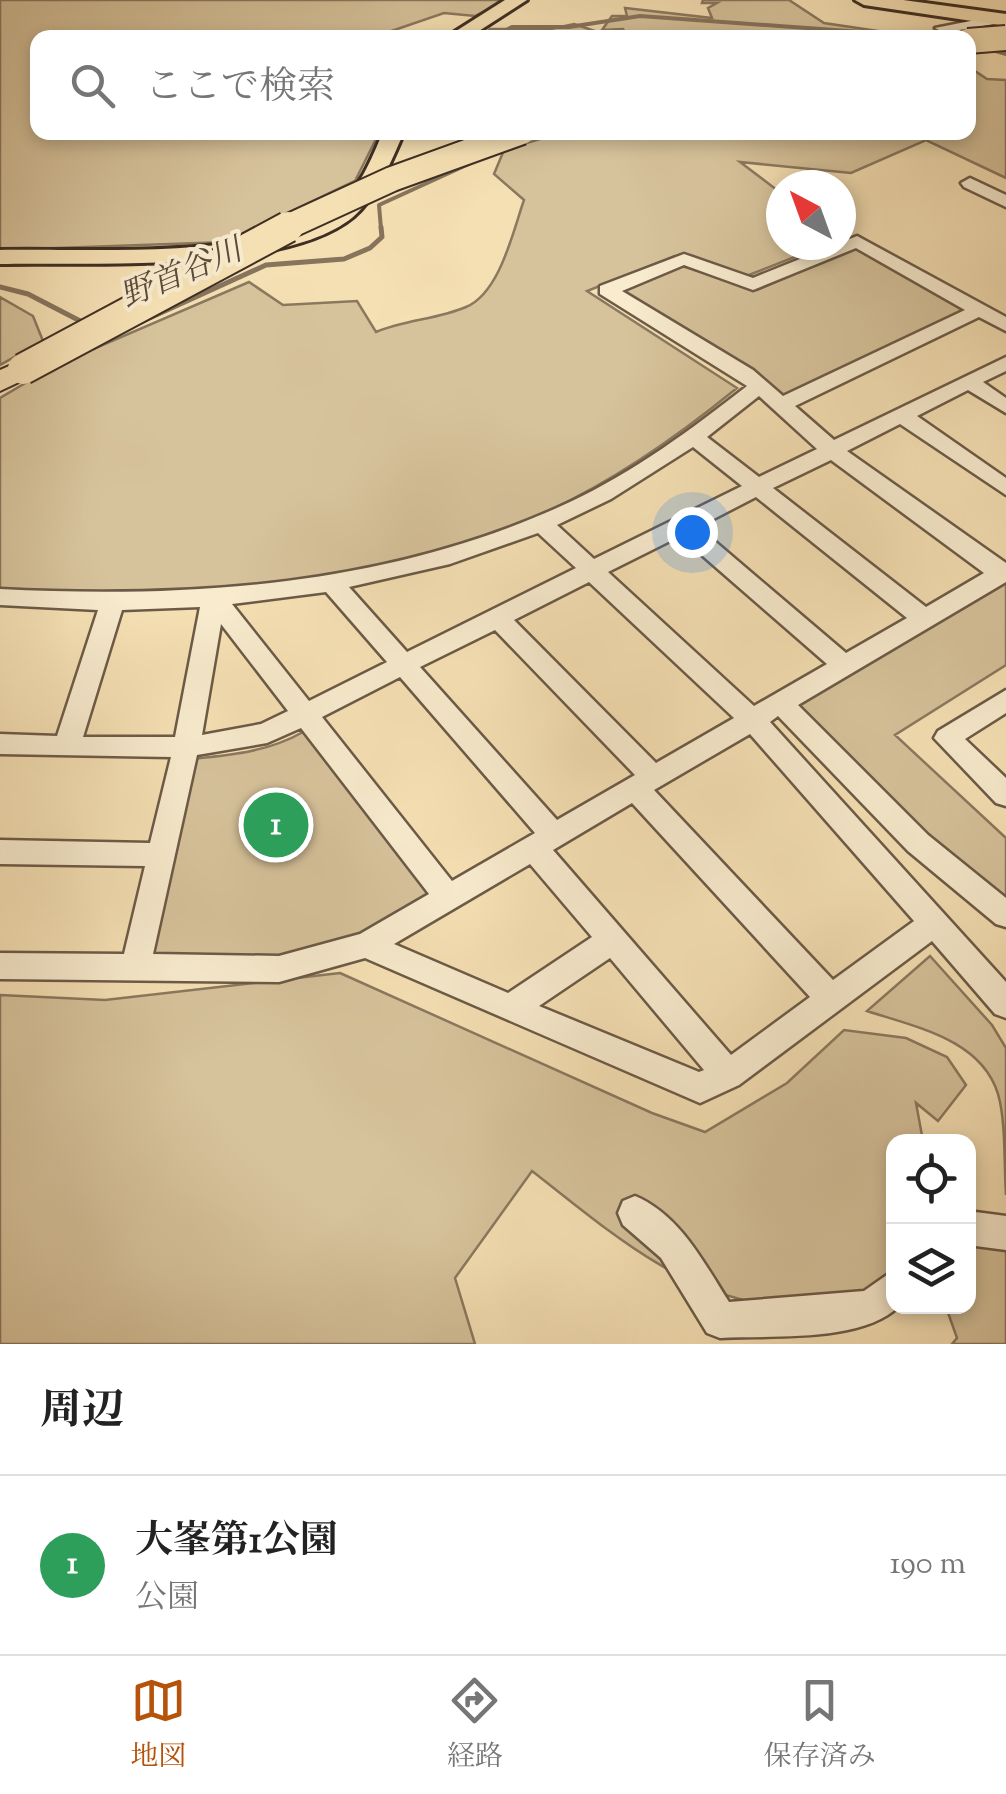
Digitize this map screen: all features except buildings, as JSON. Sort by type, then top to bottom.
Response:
[{"type":"highway","points":[[976,36],[1004,26]]},
{"type":"highway","points":[[12,375],[166,288],[311,215],[501,140]]},
{"type":"main road","points":[[467,30],[518,0]]},
{"type":"main road","points":[[864,0],[928,4],[1004,26]]},
{"type":"main road","points":[[0,258],[248,248],[294,238],[338,218],[354,204],[366,190],[390,140]]},
{"type":"street","points":[[976,42],[1006,47]]},
{"type":"street","points":[[970,183],[1006,202]]},
{"type":"street","points":[[0,966],[279,969],[367,944],[1003,572],[833,451],[761,385],[607,290],[684,259],[753,284],[857,242],[1006,325]]},
{"type":"street","points":[[782,404],[979,310]]},
{"type":"street","points":[[0,744],[186,748],[267,733],[1006,364]]},
{"type":"street","points":[[968,382],[1006,407]]},
{"type":"street","points":[[0,623],[4,598],[112,602],[214,598],[331,582],[486,545],[632,478],[695,438],[761,385]]},
{"type":"street","points":[[901,416],[1006,488]]},
{"type":"street","points":[[695,438],[924,619]]},
{"type":"street","points":[[541,523],[754,721],[1006,1004]]},
{"type":"street","points":[[684,526],[845,666]]},
{"type":"street","points":[[331,582],[404,666],[544,842],[612,940],[728,1075]]},
{"type":"street","points":[[214,598],[303,717],[448,898]]},
{"type":"street","points":[[135,969],[186,748],[214,598]]},
{"type":"street","points":[[67,746],[112,602]]},
{"type":"street","points":[[498,618],[832,999]]},
{"type":"street","points":[[1006,700],[947,738],[1006,795]]},
{"type":"street","points":[[782,704],[918,842],[1006,915]]},
{"type":"street","points":[[0,852],[160,855]]},
{"type":"street","points":[[367,944],[700,1088],[728,1075],[935,922]]},
{"type":"street","points":[[510,1008],[612,940]]},
{"type":"street","points":[[635,1213],[673,1246],[720,1320],[831,1314],[873,1307],[886,1295]]},
{"type":"street","points":[[976,1229],[1006,1234]]},
{"type":"shaded area","points":[[0,0],[508,0],[475,16],[444,13],[394,30],[30,30],[30,140],[376,140],[355,181],[226,242],[0,250]]},
{"type":"shaded area","points":[[789,0],[824,23],[871,30],[602,30],[612,16],[627,16],[625,8],[712,18],[708,8],[717,3],[702,3]]},
{"type":"shaded area","points":[[574,24],[592,30],[489,30],[490,29],[551,29]]},
{"type":"shaded area","points":[[976,72],[987,79],[1006,80],[1006,178],[926,140],[976,140]]},
{"type":"shaded area","points":[[537,140],[926,140],[856,171],[740,162],[766,182],[766,260],[787,260],[749,275],[734,276],[675,256],[587,291],[737,388],[665,443],[559,506],[468,542],[337,574],[203,590],[0,591],[0,398],[56,365],[249,282],[283,305],[357,301],[376,332],[466,307],[478,300],[496,275],[524,200],[494,174],[504,150]]},
{"type":"shaded area","points":[[856,248],[967,310],[786,396],[621,294],[622,289],[679,265],[757,290],[825,260],[856,260]]},
{"type":"shaded area","points":[[0,297],[33,316],[43,341],[0,365]]},
{"type":"shaded area","points":[[1006,580],[1006,665],[895,735],[1006,838],[1006,902],[942,854],[799,708],[800,700]]},
{"type":"shaded area","points":[[303,732],[428,890],[427,901],[364,936],[299,955],[156,958],[148,949],[191,759],[262,748]]},
{"type":"shaded area","points":[[930,956],[992,1025],[1006,1048],[1006,1195],[1002,1117],[989,1075],[977,1060],[944,1038],[867,1011]]},
{"type":"shaded area","points":[[340,973],[652,1113],[705,1132],[787,1083],[844,1030],[906,1038],[947,1057],[966,1085],[938,1121],[916,1103],[922,1134],[886,1134],[886,1279],[864,1306],[771,1305],[704,1287],[614,1235],[532,1171],[455,1278],[475,1344],[0,1344],[0,995],[105,1000]]},
{"type":"shaded area","points":[[976,1220],[1006,1222],[1006,1344],[952,1344],[957,1338],[948,1314],[976,1314]]},
{"type":"waterway","name":"野首谷川","points":[[506,30],[569,27],[640,16],[834,30]]},
{"type":"waterway","name":"野首谷川","points":[[989,49],[1006,54]]},
{"type":"waterway","name":"野首谷川","points":[[381,229],[379,205],[495,152]]},
{"type":"waterway","name":"野首谷川","points":[[132,326],[266,265],[344,259],[370,248],[382,237],[381,227]]},
{"type":"waterway","name":"野首谷川","points":[[0,287],[28,294],[86,324]]},
{"type":"place","name":"大峯第1公園","points":[[276,825]]}]
